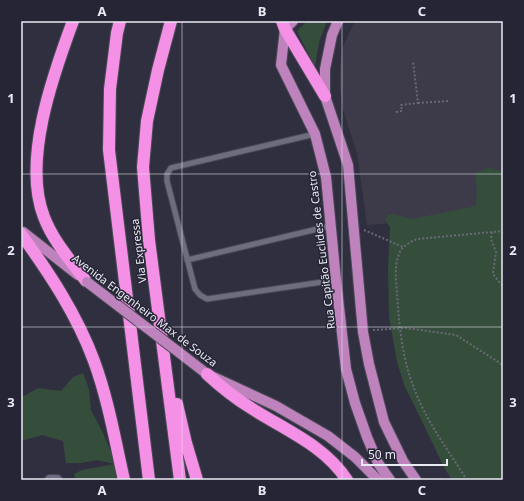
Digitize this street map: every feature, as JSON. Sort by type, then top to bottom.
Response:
[{"type":"highway","points":[[73,21],[43,114],[38,141],[37,175],[39,197],[44,217],[53,236],[86,282]]},
{"type":"highway","name":"Via Expressa","points":[[120,21],[117,33],[110,89],[109,150],[149,480]]},
{"type":"highway","name":"Via Expressa","points":[[171,21],[158,70],[147,121],[144,167],[149,240],[180,480]]},
{"type":"highway","points":[[287,24],[325,96]]},
{"type":"highway","points":[[21,234],[41,262],[70,308],[88,347],[104,397],[124,480]]},
{"type":"highway","points":[[157,299],[179,412],[197,480]]},
{"type":"highway","points":[[207,374],[233,396],[317,448],[333,462],[347,480]]},
{"type":"main road","points":[[338,21],[332,35],[325,69],[325,96],[348,165],[363,332],[369,364],[384,422],[403,460],[416,480]]},
{"type":"main road","name":"Rua Capitão Euclides de Castro","points":[[287,24],[281,65],[315,134],[326,177],[346,369],[355,403],[367,437],[378,463],[390,480]]},
{"type":"main road","name":"Avenida Engenheiro Max de Souza","points":[[21,231],[207,374],[276,406],[328,436],[355,457],[378,480]]},
{"type":"street","points":[[50,480],[57,480]]},
{"type":"lane","points":[[315,134],[171,168],[167,174],[167,181],[195,289],[200,295],[207,298],[336,280]]},
{"type":"lane","points":[[187,260],[330,226]]},
{"type":"path","points":[[413,61],[418,103]]},
{"type":"path","points":[[396,112],[402,111],[401,105],[448,101]]},
{"type":"path","points":[[363,230],[403,247]]},
{"type":"path","points":[[467,480],[436,431],[414,388],[399,327],[396,272],[397,258],[403,247],[417,239],[503,231]]},
{"type":"path","points":[[492,232],[492,239],[496,252],[493,273],[503,286]]},
{"type":"path","points":[[370,331],[399,327],[456,335],[503,365]]},
{"type":"shaded area","points":[[355,21],[503,21],[503,214],[367,225],[357,153],[343,110],[340,87],[342,49]]},
{"type":"green space","points":[[307,21],[327,21],[319,42],[315,67],[297,31]]},
{"type":"green space","points":[[487,168],[503,171],[503,480],[452,480],[445,469],[405,387],[397,362],[389,317],[388,269],[390,227],[385,220],[388,215],[394,214],[411,219],[476,206],[477,190],[475,174]]},
{"type":"green space","points":[[83,373],[89,389],[91,410],[103,433],[116,464],[119,480],[76,480],[74,474],[82,470],[115,464],[97,460],[81,463],[66,463],[63,441],[42,435],[21,441],[21,395],[24,396],[38,388],[61,391],[73,377]]}]
